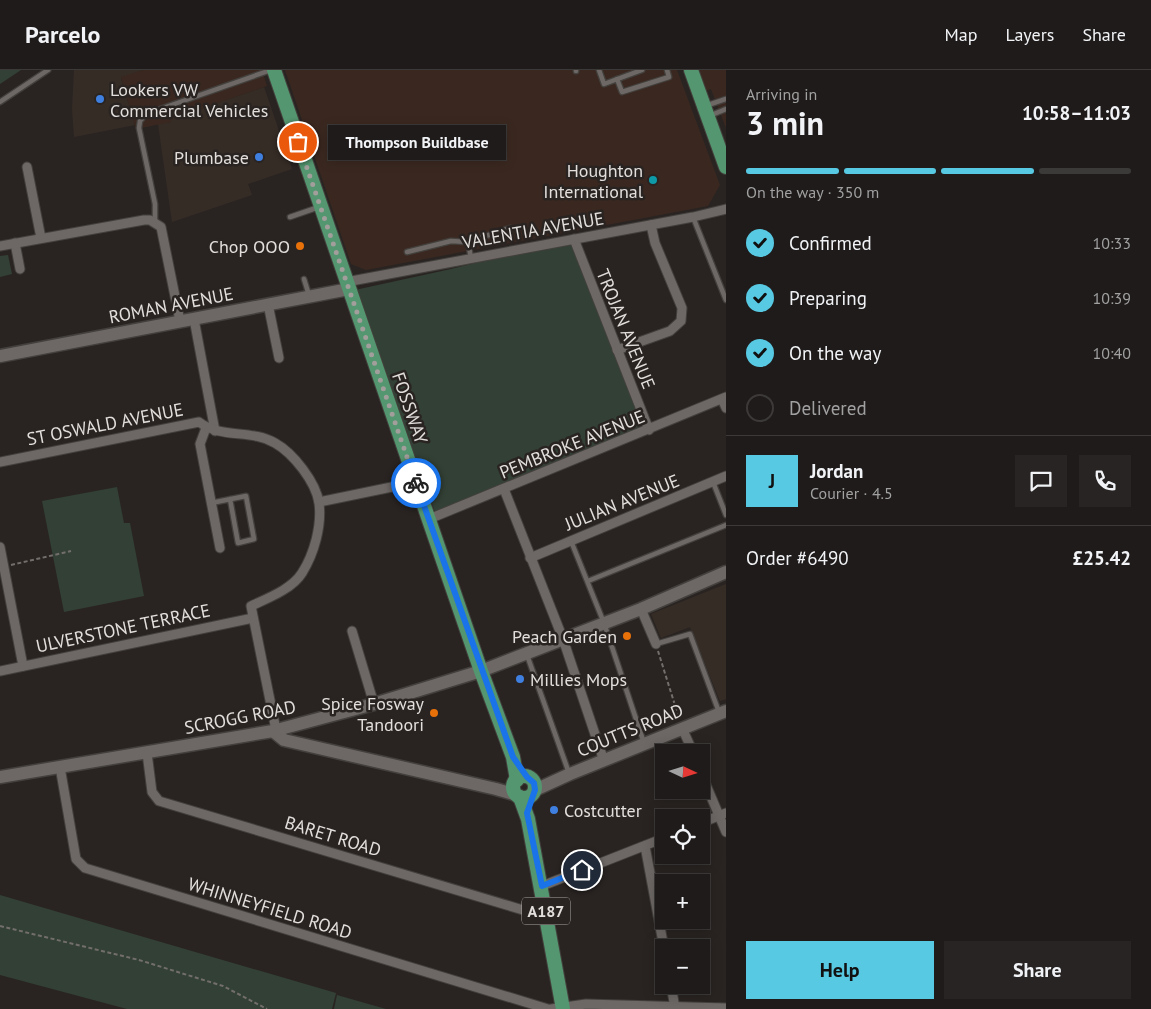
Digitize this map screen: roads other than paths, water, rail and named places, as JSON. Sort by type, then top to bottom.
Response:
[{"type":"main road","name":"FOSSWAY","points":[[272,70],[481,671],[524,787],[527,813],[546,909],[556,1009]]},
{"type":"main road","points":[[691,70],[726,167]]},
{"type":"street","points":[[27,167],[41,238]]},
{"type":"street","name":"VALENTIA AVENUE","points":[[348,285],[471,258],[693,217],[726,209]]},
{"type":"street","points":[[0,246],[144,220],[156,222],[161,226],[180,321]]},
{"type":"street","points":[[617,350],[670,331],[681,321],[682,308],[655,243],[650,225]]},
{"type":"street","name":"TROJAN AVENUE","points":[[574,239],[649,430]]},
{"type":"street","points":[[15,243],[20,270]]},
{"type":"street","name":"ROMAN AVENUE","points":[[0,356],[309,296],[348,285]]},
{"type":"street","points":[[268,304],[279,358]]},
{"type":"street","points":[[194,319],[211,429],[200,444],[220,548]]},
{"type":"street","points":[[724,398],[726,408]]},
{"type":"street","name":"PEMBROKE AVENUE","points":[[429,519],[724,398]]},
{"type":"street","name":"ST OSWALD AVENUE","points":[[0,462],[199,422],[211,429]]},
{"type":"street","points":[[211,429],[252,435],[276,443],[300,466],[311,481],[319,502],[318,533],[302,574],[273,596],[251,606],[275,730],[284,740],[496,789],[524,787]]},
{"type":"street","name":"JULIAN AVENUE","points":[[530,558],[726,476]]},
{"type":"street","points":[[319,502],[416,482]]},
{"type":"street","points":[[504,489],[563,639],[604,761]]},
{"type":"street","points":[[0,547],[2,566],[23,666]]},
{"type":"street","name":"SCROGG ROAD","points":[[0,777],[275,730],[374,704],[481,671],[527,654],[642,609],[726,572]]},
{"type":"street","points":[[642,609],[656,644]]},
{"type":"street","name":"ULVERSTONE TERRACE","points":[[0,671],[253,618]]},
{"type":"street","points":[[352,631],[374,704]]},
{"type":"street","name":"COUTTS ROAD","points":[[524,787],[549,784],[723,712]]},
{"type":"street","points":[[682,728],[689,744]]},
{"type":"street","name":"BARET ROAD","points":[[147,753],[152,792],[159,801],[523,910],[546,909]]},
{"type":"street","name":"WHINNEYFIELD ROAD","points":[[60,767],[76,859],[85,868],[556,1009],[586,1004],[726,1008]]},
{"type":"street","points":[[710,791],[722,815],[726,832]]},
{"type":"street","points":[[710,820],[722,815]]},
{"type":"street","points":[[542,886],[655,842]]},
{"type":"street","points":[[645,846],[662,939]]},
{"type":"street","points":[[673,994],[675,1008]]},
{"type":"lane","points":[[0,102],[48,70]]},
{"type":"lane","points":[[156,222],[155,204],[140,137],[140,121],[146,114],[272,70]]},
{"type":"lane","points":[[599,70],[604,84],[642,70]]},
{"type":"lane","points":[[617,79],[622,92],[669,77],[667,70]]},
{"type":"lane","points":[[706,111],[726,99]]},
{"type":"lane","points":[[706,111],[726,109]]},
{"type":"lane","points":[[290,217],[320,207]]},
{"type":"lane","points":[[693,217],[726,300]]},
{"type":"lane","points":[[407,252],[451,241],[468,242],[510,228]]},
{"type":"lane","points":[[468,242],[471,258]]},
{"type":"lane","points":[[304,279],[309,296]]},
{"type":"lane","points":[[713,482],[726,515]]},
{"type":"lane","points":[[211,503],[230,499],[246,496],[254,539],[238,543],[230,499]]},
{"type":"lane","points":[[588,581],[726,525]]},
{"type":"lane","points":[[571,540],[604,623],[644,745]]},
{"type":"lane","points":[[656,644],[690,634],[723,712]]},
{"type":"lane","points":[[527,654],[570,774]]},
{"type":"place","name":"Lookers VW Commercial Vehicles","points":[[100,99]]},
{"type":"place","name":"Thompson Buildbase","points":[[298,142]]},
{"type":"place","name":"Plumbase","points":[[259,157]]},
{"type":"place","name":"Houghton International","points":[[653,180]]},
{"type":"place","name":"Chop OOO","points":[[300,246]]},
{"type":"place","name":"Peach Garden","points":[[627,636]]},
{"type":"place","name":"Millies Mops","points":[[520,679]]},
{"type":"place","name":"Spice Fosway Tandoori","points":[[434,713]]},
{"type":"place","name":"Costcutter","points":[[554,810]]}]
